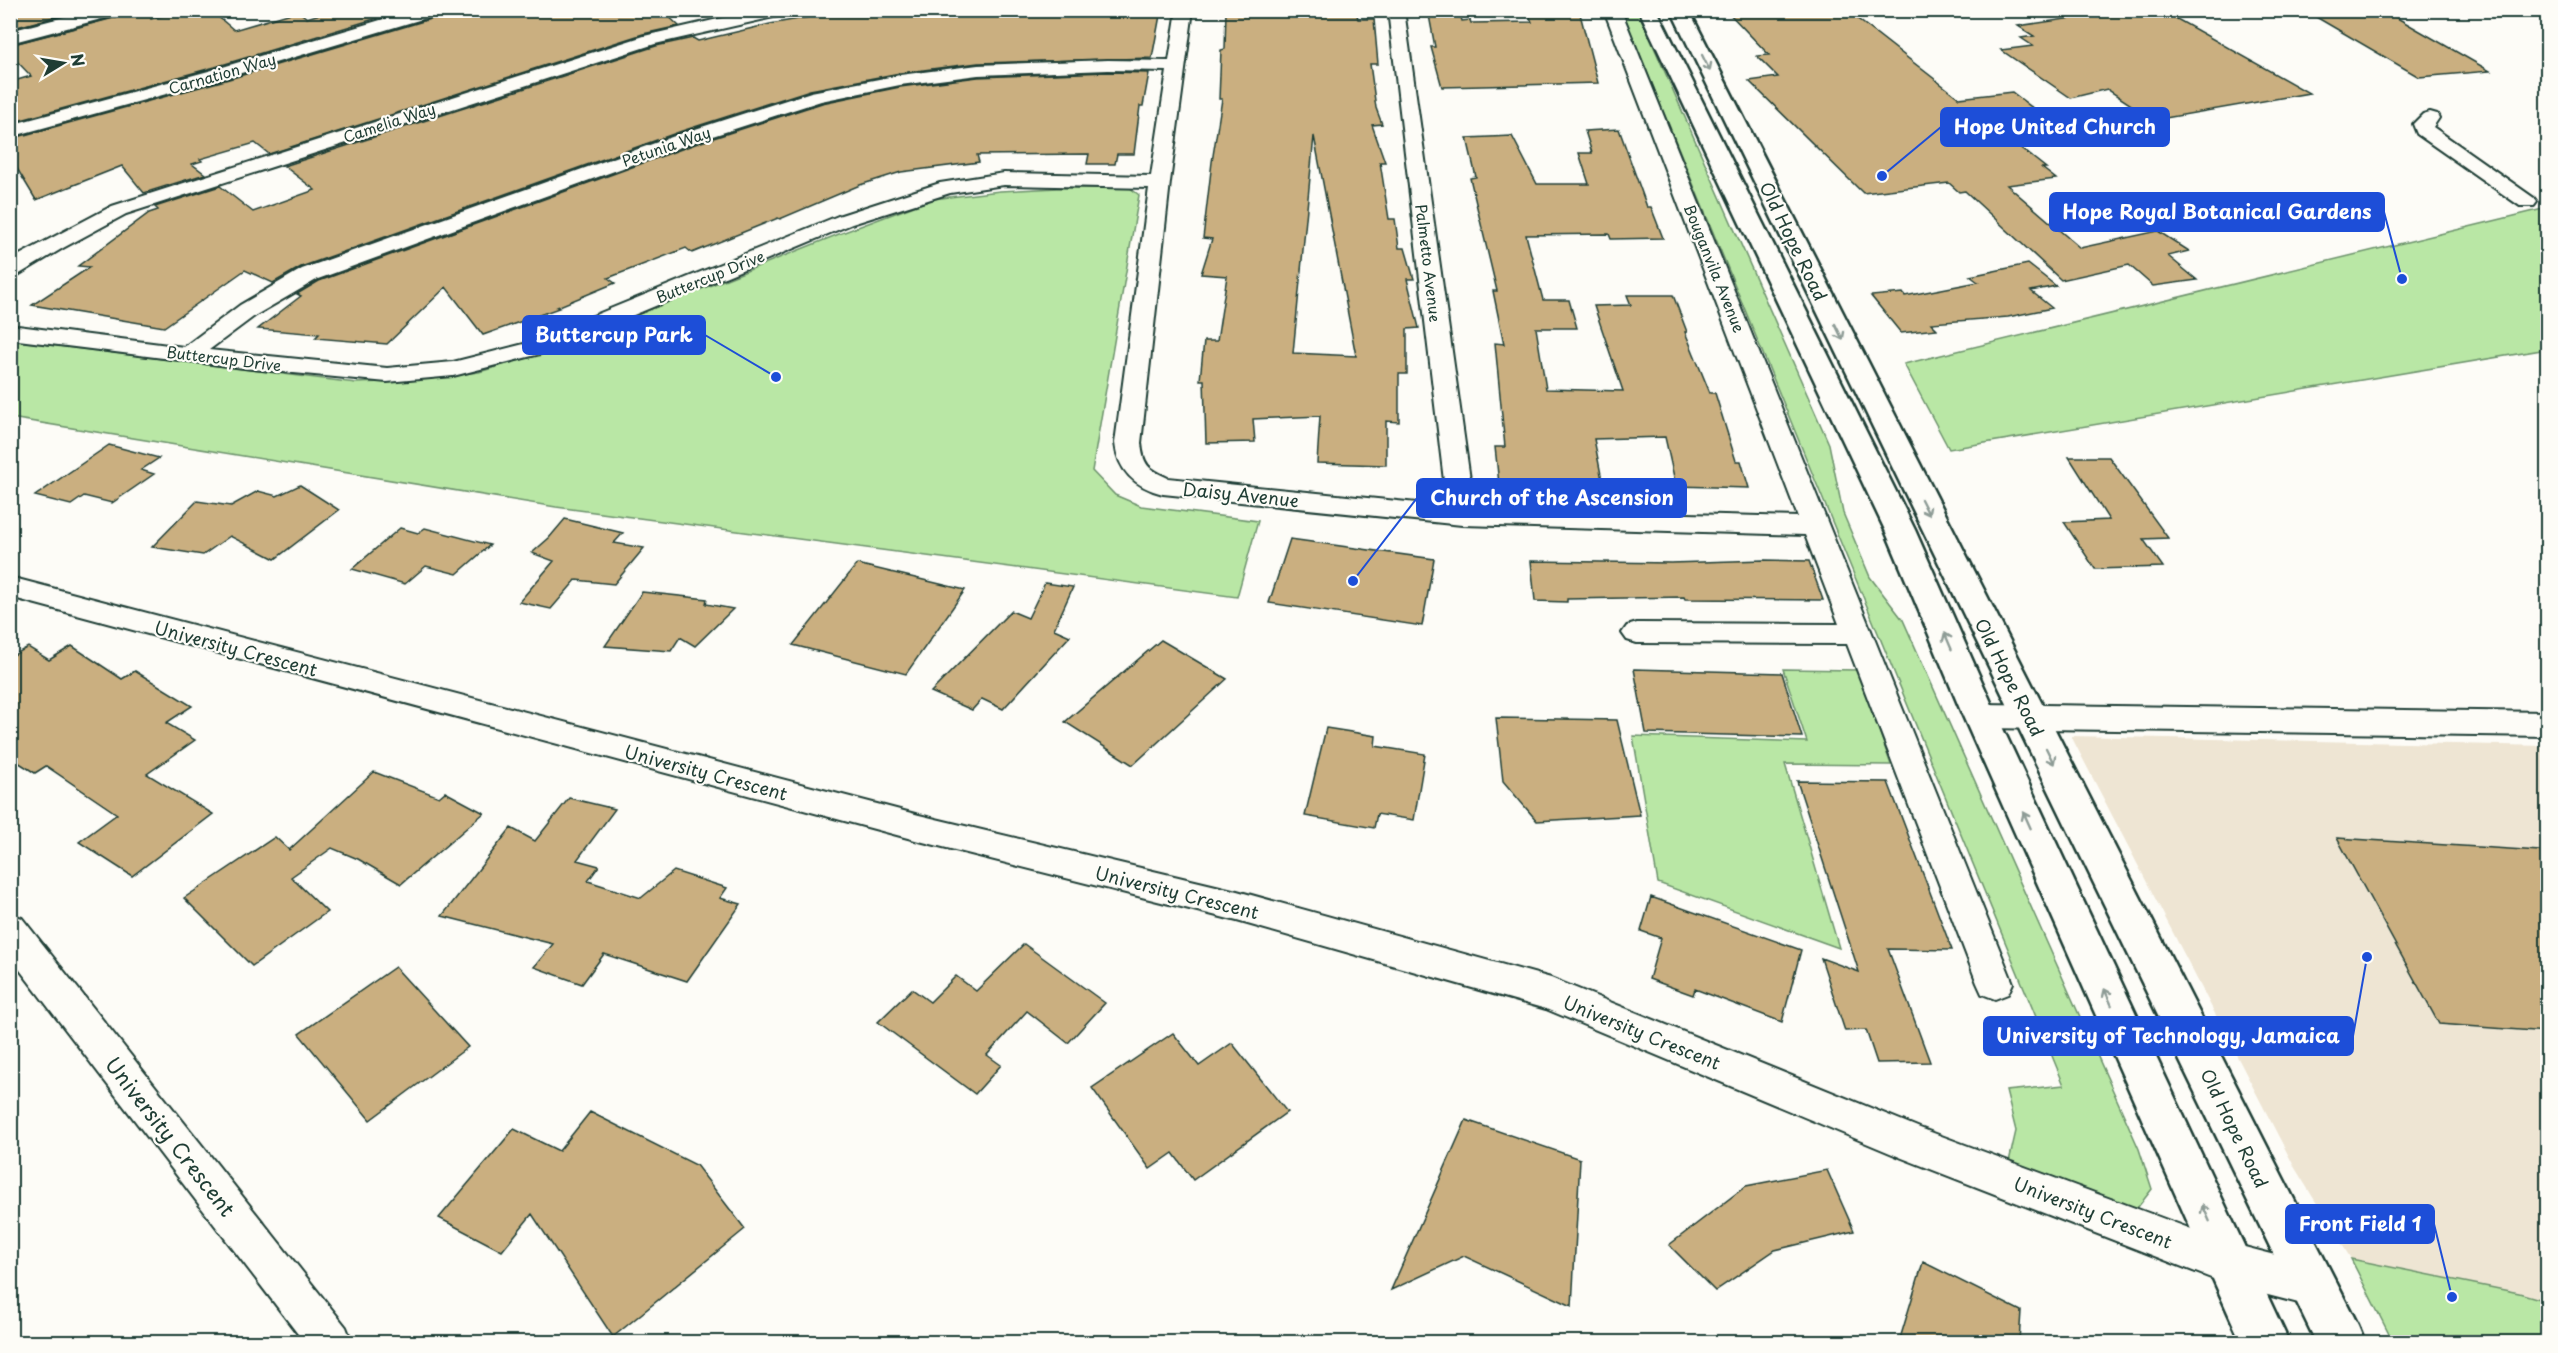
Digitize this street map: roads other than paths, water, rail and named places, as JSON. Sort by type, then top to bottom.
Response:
[{"type":"main road","points":[[10,30],[82,10]]},
{"type":"main road","points":[[10,38],[114,10]]},
{"type":"main road","name":"Old Hope Road","points":[[1648,10],[1900,530],[1980,716],[2265,1342]]},
{"type":"main road","name":"Old Hope Road","points":[[1680,10],[2341,1342]]},
{"type":"street","name":"Carnation Way","points":[[10,131],[222,74],[433,10]]},
{"type":"street","name":"Camelia Way","points":[[10,270],[55,243],[119,210],[650,40],[781,10]]},
{"type":"street","name":"Daisy Avenue","points":[[1185,10],[1160,182],[1128,443],[1128,457],[1134,470],[1163,486],[1462,516],[1817,526]]},
{"type":"street","name":"Palmetto Avenue","points":[[1396,10],[1462,516]]},
{"type":"street","name":"Bouganvila Avenue","points":[[1612,10],[1995,983]]},
{"type":"street","name":"Petunia Way","points":[[191,353],[221,328],[257,303],[310,274],[680,141],[817,96],[900,80],[978,70],[1108,65],[1178,66]]},
{"type":"street","points":[[2430,118],[2422,124],[2424,130],[2527,202]]},
{"type":"street","name":"Buttercup Drive","points":[[10,332],[252,362],[387,375],[453,369],[532,349],[845,220],[947,187],[1004,179],[1160,182]]},
{"type":"street","name":"University Crescent","points":[[10,587],[919,828],[1237,906],[1551,994],[1916,1145],[2229,1264],[2314,1286]]},
{"type":"street","points":[[1637,633],[1859,634]]},
{"type":"street","points":[[1980,716],[2547,724]]},
{"type":"street","name":"University Crescent","points":[[10,928],[331,1342]]},
{"type":"place","name":"Hope United Church","points":[[1882,176]]},
{"type":"place","name":"Hope Royal Botanical Gardens","points":[[2402,279]]},
{"type":"place","name":"Buttercup Park","points":[[776,377]]},
{"type":"place","name":"Church of the Ascension","points":[[1353,581]]},
{"type":"place","name":"University of Technology, Jamaica","points":[[2367,957]]},
{"type":"place","name":"Front Field 1","points":[[2452,1297]]}]
